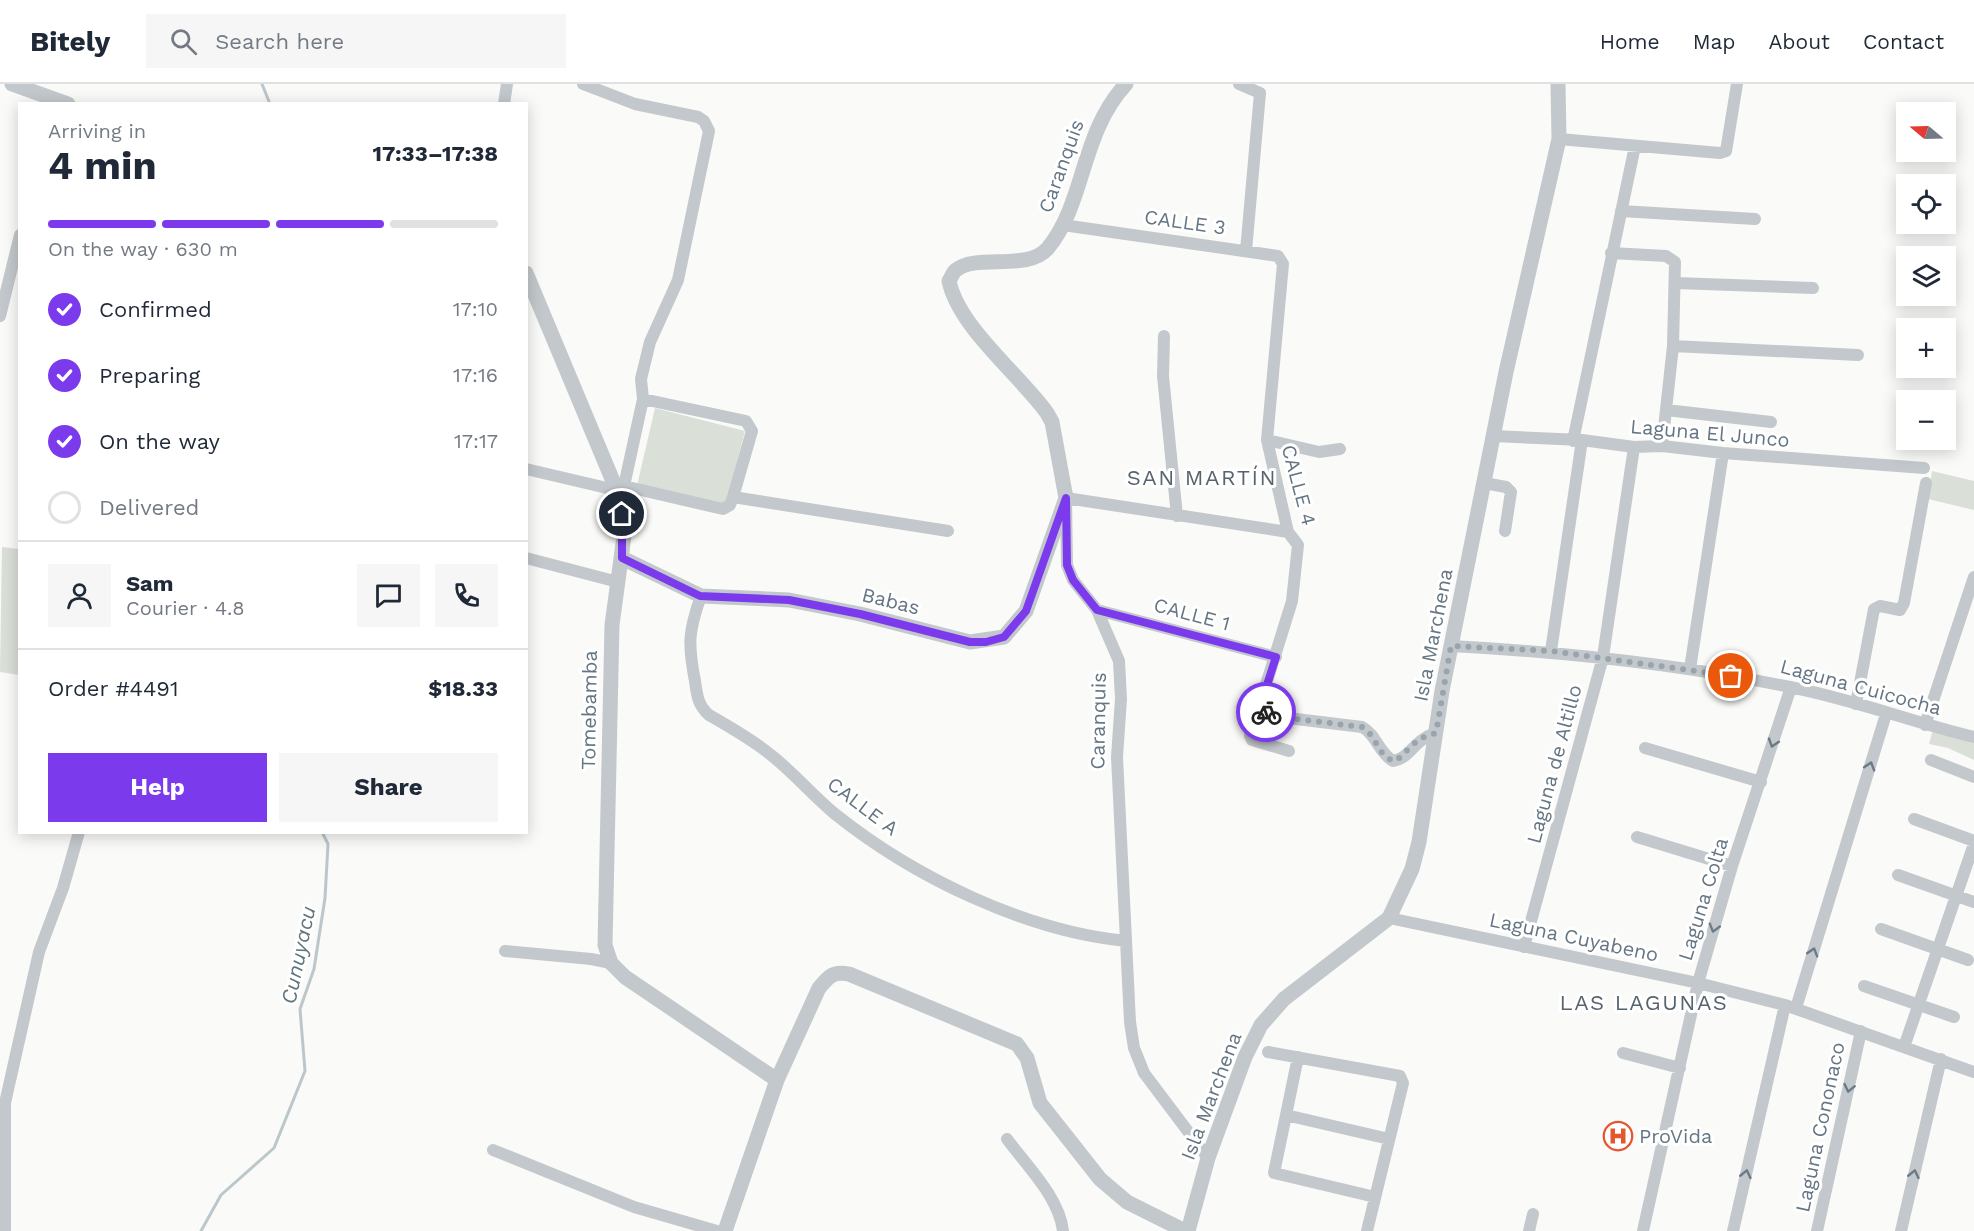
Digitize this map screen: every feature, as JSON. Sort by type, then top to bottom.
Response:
[{"type":"street","points":[[12,84],[52,101]]},
{"type":"street","points":[[504,102],[507,84]]},
{"type":"street","points":[[583,84],[635,104],[698,117],[704,121],[709,131],[678,280],[650,342],[641,379],[643,399],[619,486]]},
{"type":"street","name":"Caranquis","points":[[1126,84],[1103,114],[1063,225],[1047,249],[1039,255],[1014,261],[968,265],[956,270],[949,281],[952,297],[1052,422],[1066,498],[1067,565],[1073,580],[1097,610],[1119,661],[1121,679],[1117,757],[1134,1048],[1144,1073],[1208,1158]]},
{"type":"street","points":[[1239,84],[1260,93],[1246,251]]},
{"type":"street","name":"Isla Marchena","points":[[1186,1231],[1208,1158],[1245,1057],[1261,1025],[1284,999],[1389,918],[1414,860],[1451,646],[1493,436],[1559,139],[1558,84]]},
{"type":"street","points":[[1559,139],[1720,153],[1726,151],[1737,84]]},
{"type":"street","points":[[1551,651],[1577,440],[1611,254],[1635,146]]},
{"type":"street","points":[[1621,211],[1755,219]]},
{"type":"street","name":"CALLE 3","points":[[1063,225],[1280,257],[1283,264],[1283,277]]},
{"type":"street","points":[[0,316],[18,243]]},
{"type":"street","points":[[1611,254],[1666,256],[1675,262],[1673,346],[1662,446]]},
{"type":"street","name":"CALLE 4","points":[[1283,277],[1267,440],[1288,532],[1298,545],[1292,601],[1250,733],[1252,740],[1289,752]]},
{"type":"street","name":"Tomebamba","points":[[528,278],[619,486],[622,514],[622,558],[612,625],[609,691],[605,945],[611,963]]},
{"type":"street","points":[[1676,283],[1813,288]]},
{"type":"street","points":[[1164,336],[1163,376],[1177,516]]},
{"type":"street","points":[[1673,346],[1858,355]]},
{"type":"street","points":[[528,470],[590,485],[619,486],[718,509],[727,508],[733,497],[752,431],[751,425],[746,421],[643,399]]},
{"type":"street","points":[[1666,410],[1771,422]]},
{"type":"street","name":"Laguna El Junco","points":[[1493,436],[1577,440],[1634,447],[1662,446],[1723,453],[1924,468]]},
{"type":"street","points":[[1267,440],[1319,452],[1340,449]]},
{"type":"street","name":"Laguna de Altillo","points":[[1524,947],[1603,657],[1634,447]]},
{"type":"street","points":[[1690,669],[1723,453]]},
{"type":"street","points":[[1484,483],[1506,488],[1511,492],[1505,531]]},
{"type":"street","points":[[1856,704],[1875,609],[1880,606],[1900,610],[1904,603],[1926,483]]},
{"type":"street","points":[[733,497],[948,531]]},
{"type":"street","points":[[1066,498],[1288,532]]},
{"type":"street","name":"Babas","points":[[622,558],[700,596],[789,600],[860,614],[970,642],[995,639],[1004,637],[1026,611],[1066,498]]},
{"type":"street","points":[[528,559],[618,582]]},
{"type":"street","points":[[1924,725],[1974,577]]},
{"type":"street","name":"CALLE A","points":[[700,596],[692,623],[688,651],[697,698],[701,707],[709,715],[770,753],[836,814],[909,864],[1020,916],[1082,933],[1126,941]]},
{"type":"street","name":"CALLE 1","points":[[1097,610],[1276,657]]},
{"type":"street","name":"Laguna Cuicocha","points":[[1451,646],[1551,651],[1690,669],[1791,687],[1924,725],[1974,736]]},
{"type":"street","name":"Laguna Colta","points":[[1643,1231],[1698,983],[1732,866],[1791,687]]},
{"type":"street","points":[[1259,710],[1296,719],[1362,727],[1368,730],[1384,755],[1393,761],[1401,759],[1422,738],[1436,733]]},
{"type":"street","points":[[1733,1231],[1790,1006],[1886,714]]},
{"type":"street","points":[[1645,748],[1761,782]]},
{"type":"street","points":[[1930,760],[1974,777]]},
{"type":"street","points":[[1904,1047],[1958,896],[1974,842],[1914,819]]},
{"type":"street","points":[[5,1231],[2,1102],[39,952],[63,888],[78,834]]},
{"type":"street","points":[[1637,837],[1732,866]]},
{"type":"street","points":[[1898,875],[1974,902]]},
{"type":"street","name":"Laguna Cuyabeno","points":[[1389,918],[1698,983],[1790,1006],[1974,1072]]},
{"type":"street","points":[[1881,929],[1968,960]]},
{"type":"street","points":[[505,951],[611,963],[625,977],[777,1080]]},
{"type":"street","points":[[725,1231],[777,1080],[819,988],[828,976],[836,972],[849,974],[1017,1044],[1027,1059],[1040,1103],[1100,1179],[1127,1202],[1186,1231]]},
{"type":"street","points":[[1864,986],[1954,1017]]},
{"type":"street","name":"Laguna Cononaco","points":[[1817,1231],[1861,1031]]},
{"type":"street","points":[[1268,1052],[1400,1076],[1403,1083],[1367,1231]]},
{"type":"street","points":[[1623,1053],[1680,1068]]},
{"type":"street","points":[[1298,1057],[1274,1173],[1375,1197]]},
{"type":"street","points":[[1901,1231],[1941,1059]]},
{"type":"street","points":[[1286,1115],[1389,1138]]},
{"type":"street","points":[[1007,1138],[1054,1202],[1062,1217],[1063,1231]]},
{"type":"street","points":[[493,1150],[634,1207],[717,1231]]},
{"type":"street","points":[[1529,1231],[1533,1214]]},
{"type":"shaded area","points":[[655,408],[745,431],[725,508],[636,490]]},
{"type":"shaded area","points":[[1932,471],[1974,481],[1974,510],[1928,499]]},
{"type":"shaded area","points":[[2,547],[18,549],[18,675],[0,672]]},
{"type":"shaded area","points":[[1935,722],[1974,734],[1974,760],[1948,748],[1929,744]]},
{"type":"waterway","name":"Cunuyacu","points":[[262,84],[269,102]]},
{"type":"waterway","name":"Cunuyacu","points":[[201,1231],[221,1195],[274,1148],[305,1071],[300,1009],[314,969],[325,898],[328,844],[323,834]]},
{"type":"way so far","points":[[1266,712],[1296,719],[1362,727],[1368,730],[1384,755],[1396,761],[1401,759],[1419,739],[1436,733],[1451,646],[1551,651],[1731,676]]},
{"type":"place","name":"ProVida","points":[[1618,1136]]},
{"type":"district","name":"SAN MARTÍN","points":[[1202,477]]},
{"type":"district","name":"LAS LAGUNAS","points":[[1644,1002]]},
{"type":"route","points":[[622,514],[624,536],[622,558],[700,596],[789,600],[860,614],[970,642],[986,642],[1004,637],[1026,611],[1066,498],[1067,565],[1073,580],[1097,610],[1276,657],[1259,710],[1266,712]]}]
